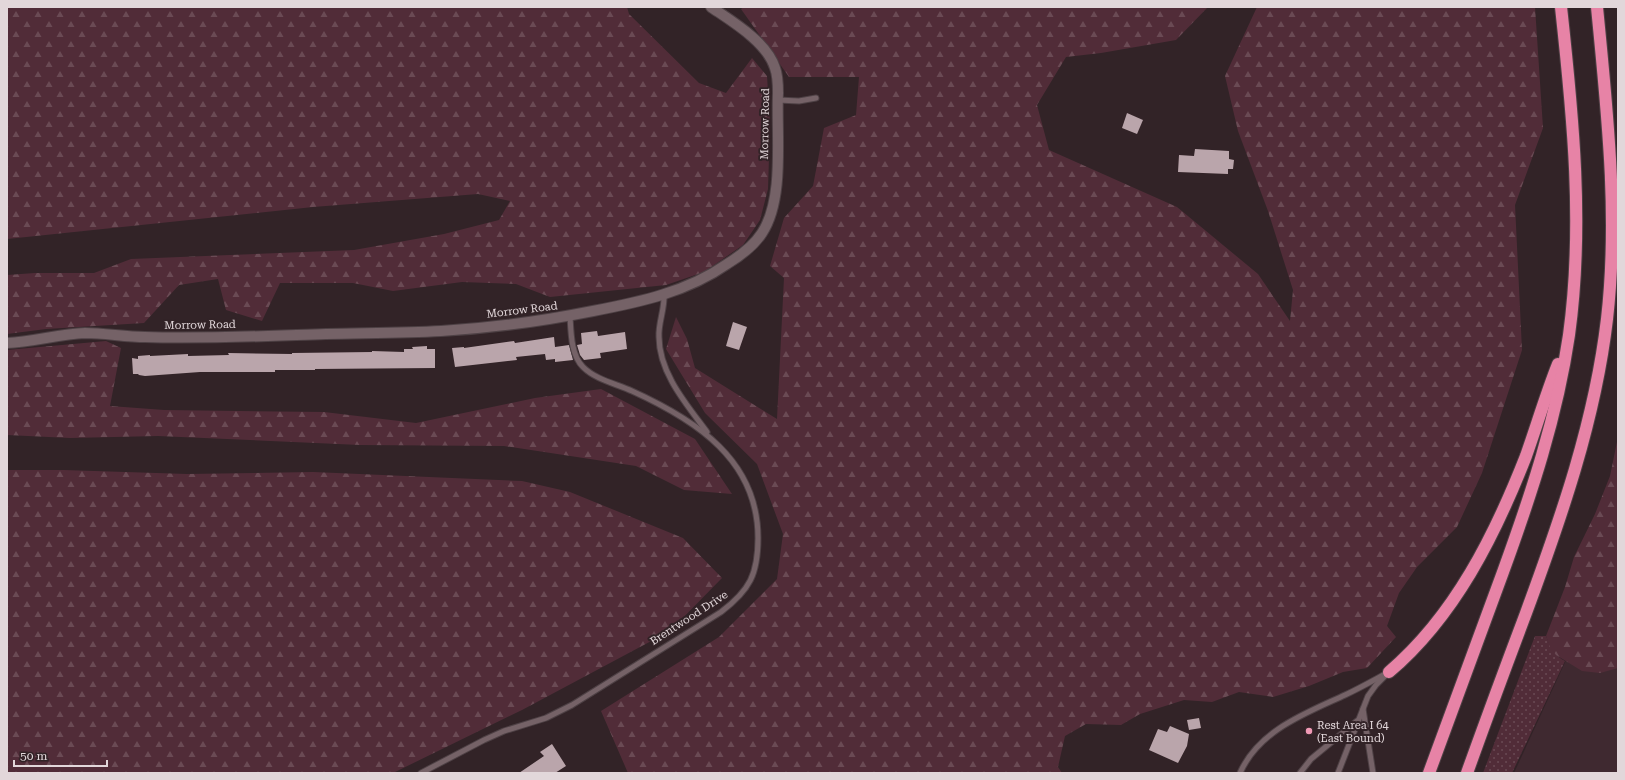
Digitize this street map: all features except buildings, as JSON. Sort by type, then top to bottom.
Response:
[{"type":"highway","points":[[1429,773],[1498,587],[1536,478],[1558,397],[1569,336],[1576,250],[1576,196],[1571,106],[1561,7]]},
{"type":"highway","points":[[1466,773],[1566,501],[1584,439],[1598,378],[1607,319],[1612,251],[1612,185],[1608,112],[1597,7]]},
{"type":"highway","points":[[1389,672],[1426,637],[1448,609],[1465,583],[1504,508],[1526,456],[1569,336]]},
{"type":"street","name":"Morrow Road","points":[[7,343],[24,342],[83,333],[142,337],[192,338],[441,331],[525,323],[613,308],[664,294],[697,282],[718,271],[752,246],[762,233],[769,219],[777,186],[778,79],[775,66],[768,54],[757,41],[711,7]]},
{"type":"lane","points":[[778,100],[799,101],[816,98]]},
{"type":"lane","points":[[664,294],[664,309],[658,336],[659,348],[665,366],[676,389],[710,436]]},
{"type":"lane","name":"Brentwood Drive","points":[[421,773],[484,740],[546,718],[572,705],[721,612],[742,594],[749,585],[757,563],[758,530],[755,512],[746,484],[740,472],[724,450],[710,436],[649,398],[600,378],[583,367],[574,350],[571,336],[570,316]]},
{"type":"lane","points":[[1338,773],[1368,696],[1389,672]]},
{"type":"lane","points":[[1240,773],[1254,750],[1270,735],[1293,719],[1355,690],[1389,672]]},
{"type":"lane","points":[[1363,708],[1373,773]]},
{"type":"lane","points":[[1300,773],[1311,759],[1358,721]]},
{"type":"shaded area","points":[[1618,640],[1618,773],[1514,773],[1567,658]]},
{"type":"green space","points":[[7,7],[627,7],[629,14],[699,83],[726,93],[752,58],[767,76],[770,124],[768,189],[760,220],[743,245],[704,272],[666,285],[550,297],[516,284],[462,282],[393,291],[353,283],[280,283],[262,321],[226,310],[218,279],[179,285],[144,323],[46,329],[7,334],[7,275],[35,273],[94,273],[131,259],[354,250],[444,234],[499,220],[510,201],[478,194],[313,207],[7,239]]},
{"type":"green space","points":[[744,7],[1208,7],[1176,40],[1101,53],[1066,57],[1037,105],[1049,150],[1177,207],[1258,274],[1290,321],[1293,290],[1268,211],[1238,131],[1225,76],[1257,7],[1535,7],[1543,128],[1515,205],[1522,350],[1482,473],[1457,527],[1417,567],[1399,593],[1387,626],[1396,637],[1367,668],[1343,672],[1309,686],[1273,697],[1239,692],[1212,702],[1184,700],[1140,714],[1121,725],[1086,724],[1065,736],[1058,767],[1062,773],[628,773],[601,711],[719,637],[777,579],[783,534],[757,464],[705,413],[666,349],[676,317],[687,339],[695,368],[777,419],[784,278],[770,266],[784,218],[813,186],[824,128],[856,115],[859,77],[789,77],[741,9]]},
{"type":"green space","points":[[106,341],[121,348],[110,406],[164,410],[324,412],[416,423],[535,398],[601,389],[695,439],[732,494],[684,490],[636,466],[504,446],[360,445],[158,436],[70,438],[7,435],[7,350]]},
{"type":"green space","points":[[1618,437],[1618,668],[1600,673],[1582,671],[1556,655],[1550,647],[1546,636],[1565,587],[1574,557],[1595,514],[1610,476]]},
{"type":"green space","points":[[7,470],[63,470],[187,474],[313,472],[522,481],[570,492],[683,538],[722,578],[670,631],[522,710],[393,773],[7,773]]},
{"type":"green space","points":[[1535,636],[1546,636],[1553,650],[1565,661],[1512,773],[1483,773]]},
{"type":"place","name":"Rest Area I 64 (East Bound)","points":[[1309,731]]}]
